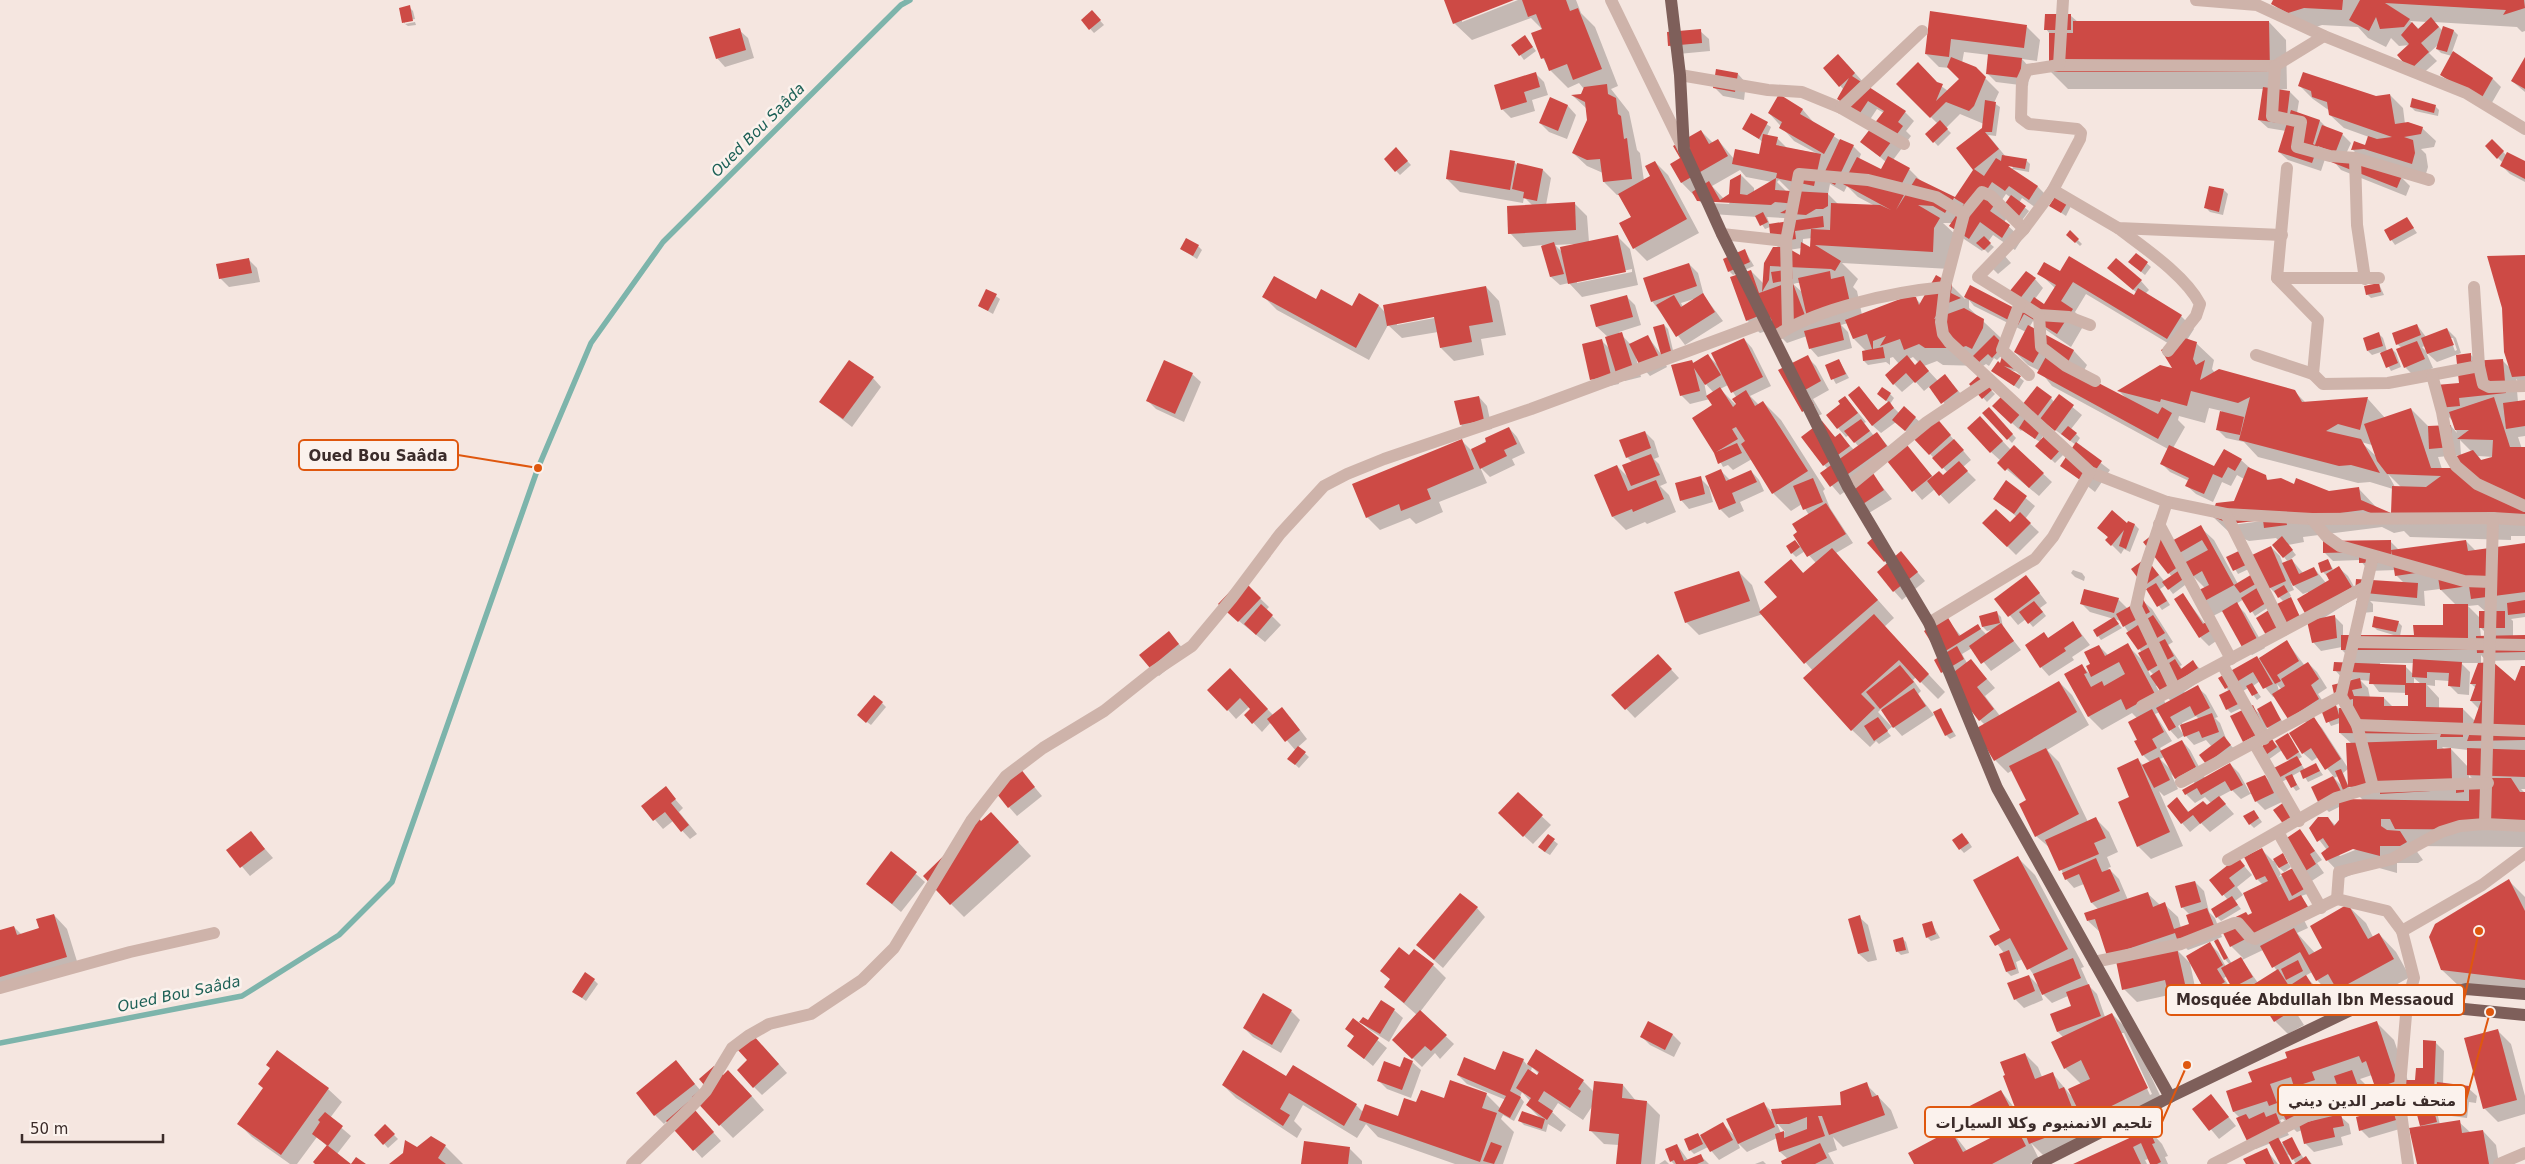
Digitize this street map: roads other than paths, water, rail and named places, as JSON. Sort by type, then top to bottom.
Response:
[{"type":"main road","points":[[1671,0],[1680,75],[1684,150],[1722,234],[1848,487],[1929,623],[1997,788],[2170,1097]]},
{"type":"main road","points":[[2038,1164],[2170,1097],[2357,1007],[2406,1003],[2466,989],[2525,994]]},
{"type":"main road","points":[[2406,1003],[2525,1015]]},
{"type":"street","points":[[1611,0],[1684,150]]},
{"type":"street","points":[[2059,65],[2063,0]]},
{"type":"street","points":[[2196,0],[2258,2],[2324,36],[2466,93],[2525,129]]},
{"type":"street","points":[[1840,108],[1922,31]]},
{"type":"street","points":[[2090,325],[2069,317],[2039,315],[1978,277],[2024,229],[2053,190],[2076,148],[2080,132],[2074,128],[2024,122],[2021,118],[2020,106],[2024,73],[2033,68],[2059,65],[2276,66],[2324,36]]},
{"type":"street","points":[[2276,66],[2272,116],[2301,122],[2297,147],[2330,156],[2355,158],[2429,180]]},
{"type":"street","points":[[1680,75],[1768,90],[1802,92],[1840,108],[1904,144]]},
{"type":"street","points":[[2355,158],[2357,224],[2365,279]]},
{"type":"street","points":[[2277,278],[2286,168]]},
{"type":"street","points":[[1788,327],[1786,241],[1799,174],[1868,180],[1936,197],[1964,214]]},
{"type":"street","points":[[2053,190],[2118,228],[2173,273],[2196,296],[2200,304],[2196,316],[2168,351]]},
{"type":"street","points":[[2024,229],[1991,196],[1982,192],[1964,214],[1945,287],[1941,322],[1943,334],[2090,472],[2166,502],[2226,514],[2312,519],[2493,518],[2525,520]]},
{"type":"street","points":[[2118,228],[2282,234]]},
{"type":"street","points":[[1722,234],[1786,241]]},
{"type":"street","points":[[2277,278],[2379,278]]},
{"type":"street","points":[[2277,278],[2318,320],[2313,374]]},
{"type":"street","points":[[1774,337],[1788,327],[1845,307],[1910,290],[1945,287]]},
{"type":"street","points":[[2474,287],[2479,366],[2484,386],[2525,386]]},
{"type":"street","points":[[2020,303],[2002,350],[2029,375]]},
{"type":"street","points":[[2039,315],[2041,347],[2066,366],[2095,381]]},
{"type":"street","points":[[632,1164],[706,1092],[732,1048],[769,1024],[811,1014],[862,980],[894,948],[971,821],[1006,776],[1043,748],[1104,711],[1153,672],[1192,646],[1232,598],[1280,534],[1324,486],[1347,474],[1393,456],[1540,406],[1766,322]]},
{"type":"street","points":[[2256,356],[2313,374],[2323,384],[2340,386],[2388,383],[2479,366]]},
{"type":"street","points":[[2432,375],[2442,412],[2450,456],[2456,466],[2477,484],[2525,506]]},
{"type":"street","points":[[1848,487],[1927,422],[1990,380]]},
{"type":"street","points":[[1929,623],[2035,559],[2053,537],[2090,472]]},
{"type":"street","points":[[2166,502],[2136,607],[2175,689]]},
{"type":"street","points":[[2226,514],[2284,630]]},
{"type":"street","points":[[2485,824],[2488,784],[2493,518]]},
{"type":"street","points":[[2312,519],[2326,536],[2340,546],[2464,581],[2491,582]]},
{"type":"street","points":[[2159,524],[2226,661],[2259,741],[2299,821]]},
{"type":"street","points":[[2373,556],[2341,696],[2357,725],[2373,787]]},
{"type":"street","points":[[2142,706],[2365,587]]},
{"type":"street","points":[[2354,642],[2525,645]]},
{"type":"street","points":[[2181,782],[2341,696]]},
{"type":"street","points":[[2357,725],[2525,731]]},
{"type":"street","points":[[2228,860],[2299,821],[2336,798],[2373,787],[2488,784]]},
{"type":"street","points":[[2337,899],[2339,872],[2392,859],[2441,832],[2460,826],[2485,824],[2525,826]]},
{"type":"street","points":[[2278,832],[2321,908]]},
{"type":"street","points":[[2402,931],[2482,884],[2525,853]]},
{"type":"street","points":[[2094,962],[2181,944],[2234,923],[2238,923],[2250,937],[2255,939],[2337,899],[2387,911],[2402,931],[2414,978],[2406,1003],[2399,1098],[2408,1164]]},
{"type":"street","points":[[0,988],[130,952],[214,932]]},
{"type":"street","points":[[2213,1164],[2307,1116],[2361,1097],[2399,1098]]},
{"type":"street","points":[[2499,1164],[2525,1153]]},
{"type":"waterway","name":"Oued Bou Saâda","points":[[0,1043],[242,996],[339,935],[392,882],[538,468],[591,343],[663,242],[901,5],[910,0]]},
{"type":"place","name":"Oued Bou Saâda","points":[[538,468]]},
{"type":"place","name":"Mosquée Abdullah Ibn Messaoud","points":[[2479,931]]},
{"type":"place","name":"متحف ناصر الدين ديني","points":[[2490,1012]]},
{"type":"place","name":"تلحيم الانمنيوم وكلا السيارات","points":[[2187,1065]]}]
